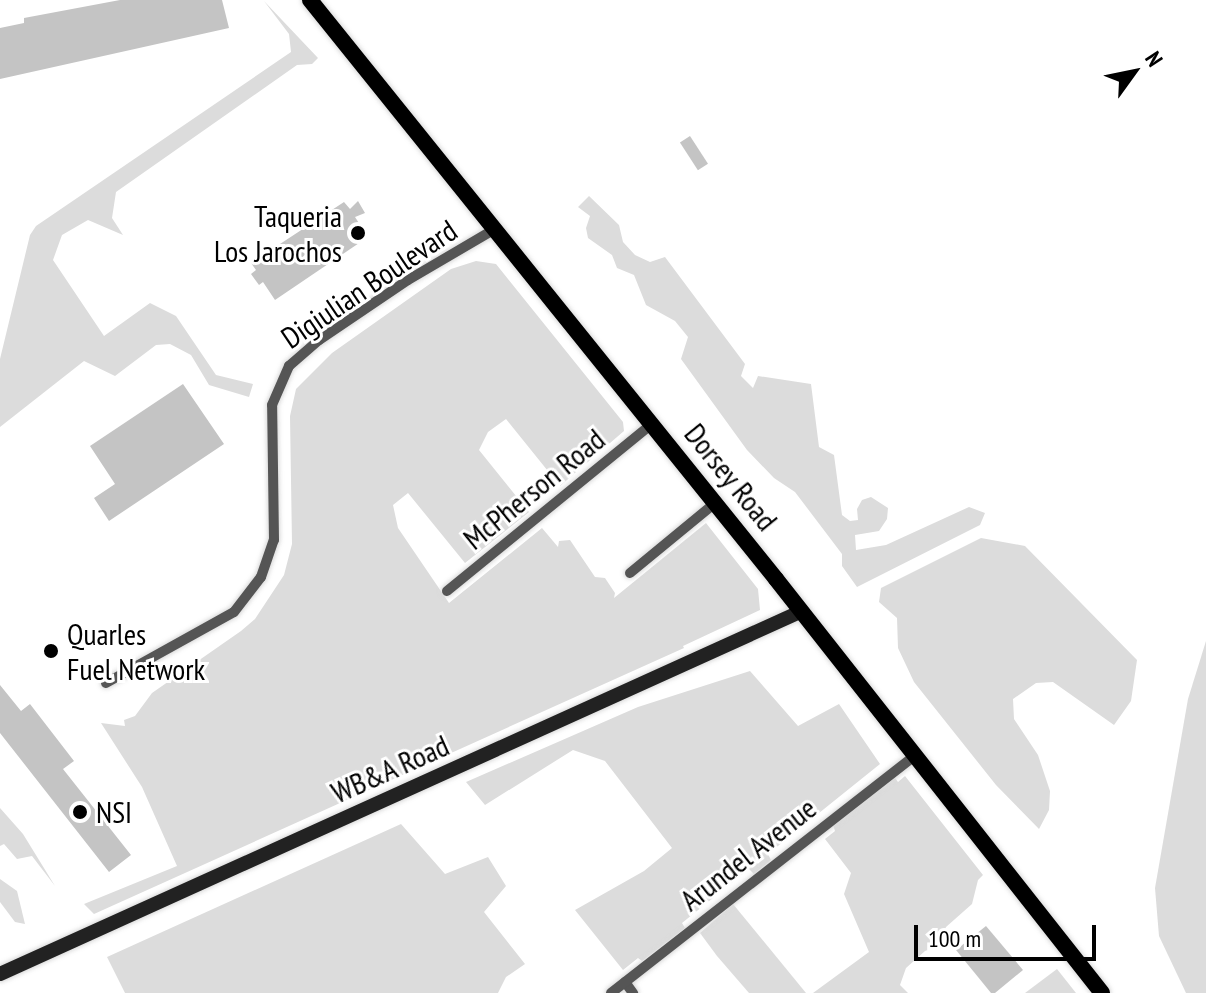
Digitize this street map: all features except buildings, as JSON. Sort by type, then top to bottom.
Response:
[{"type":"main road","name":"Dorsey Road","points":[[310,0],[802,611],[1102,993]]},
{"type":"street","name":"Digiulian Boulevard","points":[[106,683],[234,612],[261,577],[274,540],[272,405],[289,366],[319,340],[408,280],[495,229]]},
{"type":"street","name":"McPherson Road","points":[[447,591],[652,424]]},
{"type":"street","points":[[630,573],[715,503]]},
{"type":"street","name":"WB&A Road","points":[[0,974],[802,611]]},
{"type":"street","name":"Arundel Avenue","points":[[611,993],[916,755]]},
{"type":"street","points":[[625,982],[633,993]]},
{"type":"shaded area","points":[[264,1],[318,58],[312,64],[297,65],[116,192],[112,218],[123,235],[88,220],[62,235],[53,260],[104,336],[150,303],[176,316],[216,375],[253,384],[249,397],[209,385],[191,355],[170,344],[156,345],[115,376],[84,361],[0,427],[0,359],[30,235],[36,226],[291,52],[289,34]]},
{"type":"shaded area","points":[[589,196],[619,225],[623,242],[635,255],[650,262],[665,257],[745,364],[741,376],[753,388],[758,376],[811,384],[819,447],[834,455],[842,515],[850,521],[858,520],[857,509],[862,500],[871,497],[888,508],[887,519],[879,531],[855,535],[856,550],[886,545],[969,507],[985,513],[980,525],[857,587],[842,566],[842,554],[795,492],[774,478],[747,450],[681,359],[688,337],[675,321],[646,305],[634,275],[617,268],[612,255],[588,238],[586,228],[590,216],[578,207]]},
{"type":"shaded area","points":[[476,261],[496,264],[623,422],[624,431],[560,486],[506,419],[488,432],[479,450],[529,512],[465,563],[408,493],[393,505],[398,528],[449,603],[542,528],[558,547],[559,541],[570,540],[595,577],[605,578],[615,593],[614,598],[706,523],[758,589],[760,610],[684,648],[94,914],[84,904],[177,866],[142,787],[101,723],[125,726],[124,720],[135,716],[152,693],[255,619],[284,575],[292,544],[290,416],[296,389],[332,353],[451,269]]},
{"type":"shaded area","points":[[981,538],[1025,546],[1137,660],[1131,701],[1114,725],[1053,682],[1036,683],[1013,699],[1014,719],[1038,755],[1050,791],[1049,810],[1039,829],[996,785],[914,682],[898,648],[897,618],[879,602],[881,588]]},
{"type":"shaded area","points":[[1206,641],[1206,993],[1186,993],[1159,936],[1155,888],[1188,699]]},
{"type":"shaded area","points":[[750,671],[798,726],[839,704],[880,764],[768,854],[771,860],[754,874],[749,869],[682,923],[685,928],[642,961],[638,958],[623,970],[575,910],[644,871],[672,848],[605,761],[573,750],[485,805],[466,782],[638,707]]},
{"type":"shaded area","points":[[905,776],[983,875],[978,880],[972,904],[946,927],[939,946],[925,951],[906,968],[900,985],[908,993],[813,993],[869,952],[844,894],[851,873],[825,839],[835,831],[833,825],[895,778],[898,782]]},
{"type":"shaded area","points":[[0,808],[23,834],[55,886],[32,856],[17,859],[4,844],[0,846]]},
{"type":"shaded area","points":[[401,824],[445,874],[488,857],[506,886],[484,912],[525,964],[506,977],[498,993],[125,993],[107,957]]},
{"type":"shaded area","points":[[0,879],[17,891],[25,924],[15,922],[0,902]]},
{"type":"shaded area","points":[[733,904],[806,993],[749,993],[717,956],[700,933]]},
{"type":"shaded area","points":[[1057,969],[1076,993],[1025,993]]},
{"type":"place","name":"Taqueria Los Jarochos","points":[[358,233]]},
{"type":"place","name":"Quarles Fuel Network","points":[[51,651]]},
{"type":"place","name":"NSI","points":[[80,812]]}]
